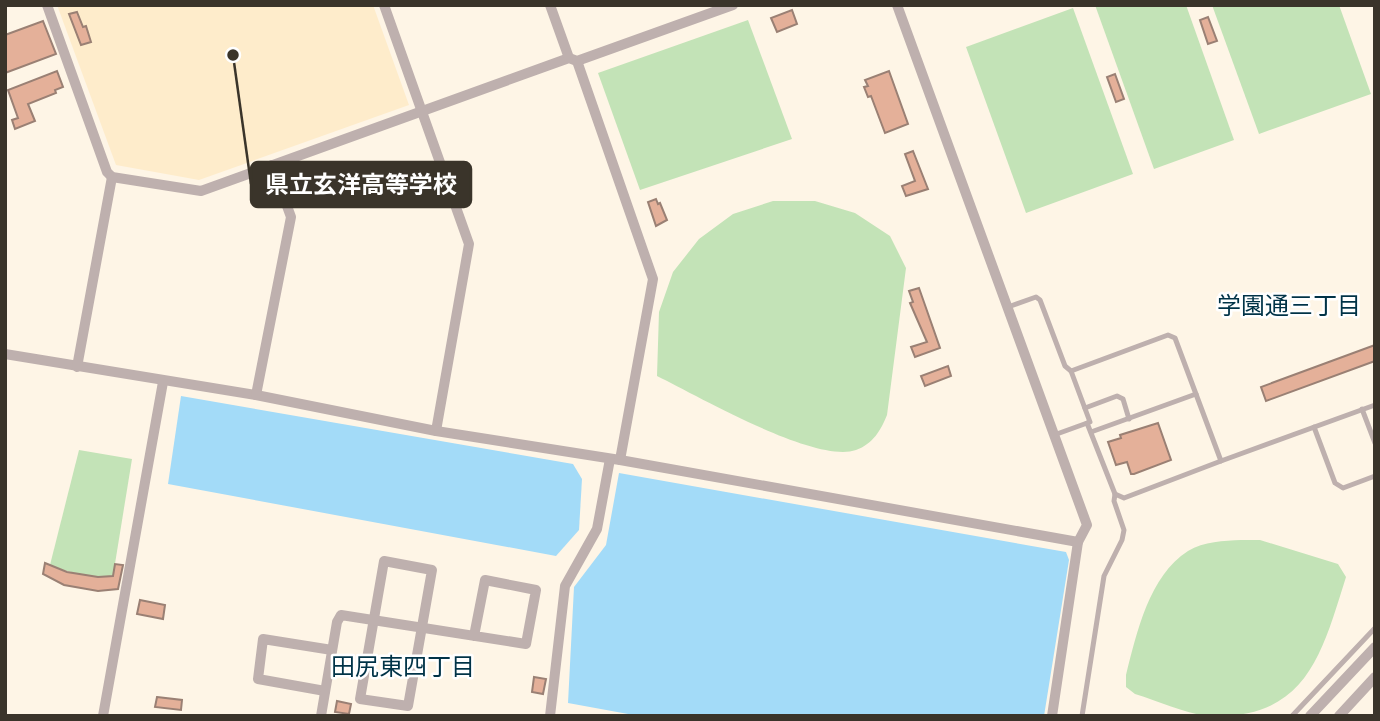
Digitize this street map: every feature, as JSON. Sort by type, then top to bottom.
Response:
[{"type":"street","points":[[47,5],[107,172],[112,177],[201,191],[422,111],[727,6]]},
{"type":"street","points":[[384,5],[468,244],[436,431]]},
{"type":"street","points":[[550,5],[573,60],[653,279],[615,460],[597,529],[565,586],[551,715],[564,716]]},
{"type":"street","points":[[897,5],[1087,525],[1078,542],[1052,716]]},
{"type":"street","points":[[256,395],[291,216],[272,165]]},
{"type":"street","points":[[77,367],[112,177]]},
{"type":"street","points":[[5,354],[163,382],[256,395],[436,431],[1078,542]]},
{"type":"street","points":[[103,716],[163,382]]},
{"type":"street","points":[[384,561],[432,570],[422,628],[408,706],[360,699],[384,561]]},
{"type":"street","points":[[321,716],[337,622],[341,615],[422,628],[474,636],[526,644],[536,590],[485,580],[474,636]]},
{"type":"street","points":[[325,691],[258,679],[263,639],[332,650]]},
{"type":"street","points":[[1310,716],[1375,647]]},
{"type":"street","points":[[1339,716],[1375,677]]},
{"type":"lane","points":[[1007,307],[1036,298],[1040,300],[1065,366],[1071,371],[1085,408],[1090,422],[1054,435]]},
{"type":"lane","points":[[1071,371],[1168,335],[1175,338],[1221,461]]},
{"type":"lane","points":[[1091,432],[1196,394]]},
{"type":"lane","points":[[1085,408],[1117,396],[1123,399],[1129,419]]},
{"type":"lane","points":[[1115,494],[1124,498],[1375,405]]},
{"type":"lane","points":[[1362,409],[1375,443]]},
{"type":"lane","points":[[1082,716],[1104,576],[1122,540],[1124,530],[1114,501],[1115,494],[1087,423]]},
{"type":"lane","points":[[1314,427],[1335,483],[1343,488],[1375,476]]},
{"type":"lane","points":[[1292,716],[1375,628]]},
{"type":"shaded area","points":[[57,5],[373,5],[409,105],[199,180],[116,165]]},
{"type":"green space","points":[[1095,5],[1186,5],[1234,140],[1154,169]]},
{"type":"green space","points":[[1212,5],[1339,5],[1371,94],[1259,134]]},
{"type":"green space","points":[[1073,8],[1133,174],[1026,213],[966,47]]},
{"type":"green space","points":[[748,20],[792,139],[640,190],[598,73]]},
{"type":"green space","points":[[773,201],[815,201],[855,213],[890,236],[906,268],[887,415],[876,436],[856,450],[837,452],[786,438],[756,426],[657,376],[659,312],[673,272],[699,239],[733,214]]},
{"type":"green space","points":[[79,450],[132,459],[113,576],[81,574],[50,565]]},
{"type":"green space","points":[[1260,540],[1338,564],[1346,577],[1318,656],[1305,677],[1289,694],[1268,707],[1241,715],[1207,716],[1180,710],[1135,694],[1126,687],[1126,675],[1146,606],[1163,575],[1194,548],[1214,542]]},
{"type":"water","points":[[181,396],[573,464],[582,479],[579,530],[556,556],[168,484]]},
{"type":"water","points":[[619,473],[1066,552],[1069,560],[1044,716],[639,716],[568,703],[574,587],[606,545]]},
{"type":"building","points":[[792,10],[797,24],[777,32],[771,18]]},
{"type":"building","points":[[77,12],[83,27],[86,26],[91,42],[81,45],[69,14]]},
{"type":"building","points":[[1208,17],[1217,41],[1208,44],[1200,20]]},
{"type":"building","points":[[43,21],[56,54],[5,73],[5,35]]},
{"type":"building","points":[[57,71],[63,87],[55,90],[56,93],[28,104],[35,121],[15,129],[12,120],[18,118],[8,90]]},
{"type":"building","points":[[889,71],[908,124],[885,133],[871,96],[868,97],[864,87],[868,86],[865,80]]},
{"type":"building","points":[[1115,74],[1124,99],[1116,102],[1107,77]]},
{"type":"building","points":[[913,151],[928,189],[906,196],[902,186],[915,181],[905,154]]},
{"type":"building","points":[[656,199],[667,220],[656,226],[648,202]]},
{"type":"building","points":[[919,288],[940,348],[915,357],[911,347],[927,342],[910,303],[913,302],[909,291]]},
{"type":"building","points":[[1375,345],[1375,361],[1266,401],[1261,387]]},
{"type":"building","points":[[948,366],[951,376],[925,386],[921,376]]},
{"type":"building","points":[[1158,423],[1171,460],[1134,474],[1131,474],[1127,462],[1116,465],[1108,442],[1121,438],[1120,435]]},
{"type":"building","points":[[45,563],[67,572],[98,577],[113,576],[115,564],[123,565],[118,589],[98,591],[64,585],[43,574]]},
{"type":"building","points":[[140,600],[165,605],[163,619],[137,614]]},
{"type":"building","points":[[534,677],[546,679],[543,694],[532,692]]},
{"type":"building","points":[[157,697],[182,700],[181,710],[155,707]]},
{"type":"building","points":[[337,701],[351,704],[349,714],[335,712]]},
{"type":"place","name":"県立玄洋高等学校","points":[[233,55]]},
{"type":"district","name":"学園通三丁目","points":[[1289,306]]},
{"type":"district","name":"田尻東四丁目","points":[[403,667]]}]
